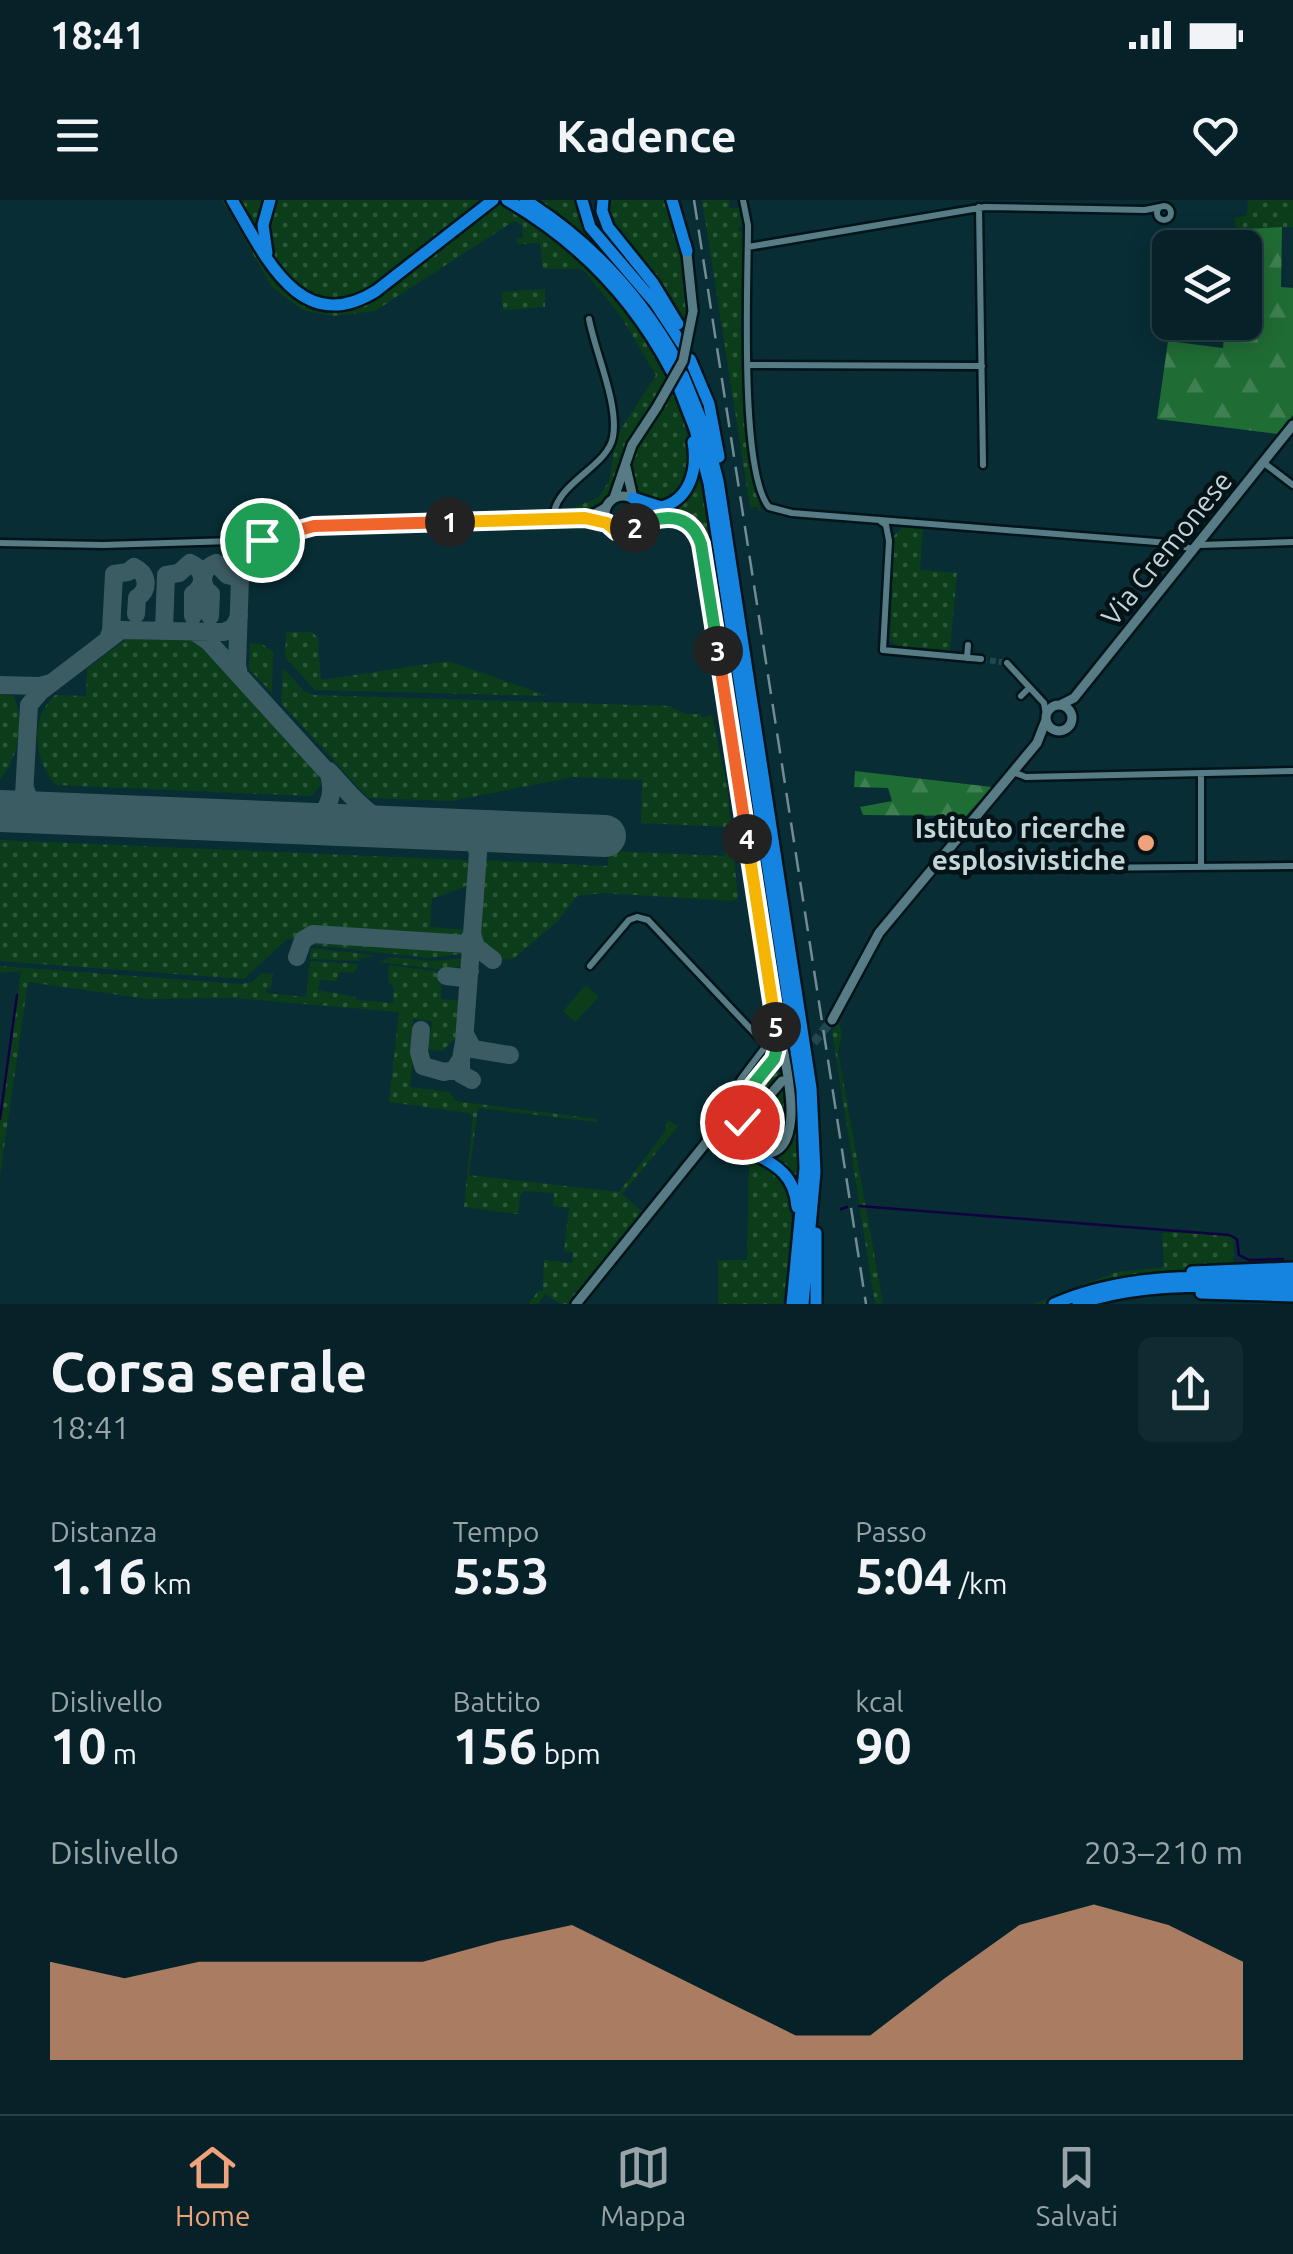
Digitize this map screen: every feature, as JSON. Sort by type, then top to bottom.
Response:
[{"type":"highway","points":[[232,200],[274,270],[290,288],[309,298],[335,303],[360,299],[385,284],[492,201]]},
{"type":"highway","points":[[270,200],[263,235],[274,270]]},
{"type":"highway","points":[[506,200],[563,238],[684,362]]},
{"type":"highway","points":[[525,200],[562,225],[609,268],[684,362],[694,448],[691,478],[684,492],[669,505],[652,506],[635,500]]},
{"type":"highway","points":[[582,200],[588,224],[656,303],[684,362],[709,483],[802,1083],[806,1168],[791,1304]]},
{"type":"highway","points":[[603,200],[606,223],[653,283],[684,362],[712,454],[812,1088],[816,1304]]},
{"type":"highway","points":[[676,200],[686,251]]},
{"type":"highway","points":[[752,1152],[783,1171],[795,1191],[791,1304]]},
{"type":"highway","points":[[802,1304],[815,1172]]},
{"type":"highway","points":[[1054,1304],[1127,1278],[1206,1269],[1293,1268]]},
{"type":"highway","points":[[1104,1286],[1164,1278],[1293,1278]]},
{"type":"highway","points":[[1078,1304],[1165,1288],[1293,1287]]},
{"type":"highway","points":[[1092,1300],[1172,1291],[1293,1296]]},
{"type":"street","points":[[743,200],[748,221],[750,433],[767,506],[783,512],[1195,547],[1293,542]]},
{"type":"street","points":[[748,247],[979,207],[1144,210],[1165,203]]},
{"type":"street","points":[[1144,210],[1166,220],[1171,211],[1165,203]]},
{"type":"street","points":[[1157,216],[1165,203]]},
{"type":"street","points":[[979,207],[983,465]]},
{"type":"street","points":[[607,523],[634,442],[683,361],[694,311],[686,251]]},
{"type":"street","points":[[553,519],[559,499],[605,451],[613,436],[607,384],[589,319]]},
{"type":"street","points":[[748,365],[982,366]]},
{"type":"street","name":"Via Cremonese","points":[[1074,698],[1293,426]]},
{"type":"street","points":[[1264,463],[1293,484]]},
{"type":"street","points":[[626,466],[642,513],[634,529]]},
{"type":"street","points":[[585,518],[611,502],[635,500],[650,510],[686,517],[704,541],[791,1119],[789,1137],[776,1152],[752,1152],[728,1145],[715,1140],[716,1130]]},
{"type":"street","points":[[0,543],[103,545],[262,540],[323,526],[585,518],[607,523],[616,531],[634,529],[656,518],[674,517],[692,527],[701,544],[777,1036],[774,1059],[576,1304]]},
{"type":"street","points":[[877,519],[886,525],[889,541]]},
{"type":"street","points":[[907,522],[893,528],[889,541],[882,650],[981,659]]},
{"type":"street","points":[[967,658],[968,645]]},
{"type":"street","points":[[832,1020],[876,938],[1045,730],[1044,703],[1007,664]]},
{"type":"street","points":[[1021,696],[1029,688]]},
{"type":"street","points":[[1037,743],[1072,724],[1074,698],[1058,705],[1046,717]]},
{"type":"street","points":[[1044,703],[1068,708],[1072,716]]},
{"type":"street","points":[[1046,717],[1053,730],[1061,732]]},
{"type":"street","points":[[1013,772],[1024,777],[1293,770]]},
{"type":"street","points":[[1201,773],[1202,867]]},
{"type":"street","points":[[938,863],[955,869],[1293,866]]},
{"type":"street","points":[[590,966],[629,920],[648,920],[763,1042],[763,1050],[740,1080],[749,1090]]},
{"type":"street","points":[[740,1100],[774,1068],[782,1068],[785,1078]]},
{"type":"street","points":[[699,1156],[710,1148],[728,1145],[785,1078]]},
{"type":"street","points":[[716,1130],[752,1116]]},
{"type":"street","points":[[728,1126],[735,1132],[728,1145]]},
{"type":"green space","points":[[222,200],[229,200],[271,273],[291,294],[318,307],[380,293],[498,203],[552,240],[616,299],[666,378],[623,451],[618,482],[609,496],[581,513],[557,515],[599,497],[609,481],[621,429],[656,375],[620,315],[585,272],[543,269],[540,243],[517,244],[516,238],[523,238],[522,225],[514,221],[375,311],[334,316],[302,310],[272,287]]},
{"type":"green space","points":[[237,200],[266,200],[259,239]]},
{"type":"green space","points":[[273,200],[484,200],[383,280],[353,296],[337,298],[308,291],[277,266],[269,235]]},
{"type":"green space","points":[[537,200],[579,200],[588,231],[638,288],[681,348],[680,353],[617,269],[579,232]]},
{"type":"green space","points":[[606,200],[669,200],[688,294],[685,331],[607,218]]},
{"type":"green space","points":[[702,200],[729,200],[730,208],[742,208],[744,227],[738,227],[738,231],[744,231],[745,412],[761,514],[757,507],[750,507]]},
{"type":"green space","points":[[1248,200],[1293,200],[1293,227],[1236,230],[1235,218],[1247,215]]},
{"type":"green space","points":[[1282,227],[1281,287],[1293,288],[1293,415],[1278,434],[1157,419],[1168,341],[1223,348],[1224,340],[1262,340],[1262,230],[1230,230]]},
{"type":"green space","points":[[545,289],[545,307],[503,310],[502,292]]},
{"type":"green space","points":[[674,392],[688,437],[689,464],[677,490],[665,503],[638,495],[632,467],[648,427]]},
{"type":"green space","points":[[698,470],[708,523],[795,1083],[799,1173],[796,1175],[774,1158],[789,1145],[793,1134],[789,1058],[710,544],[696,520],[671,508]]},
{"type":"green space","points":[[902,527],[923,529],[920,570],[957,573],[950,651],[899,647],[890,640],[894,536]]},
{"type":"green space","points":[[286,632],[312,632],[318,638],[321,680],[448,661],[548,696],[315,690],[285,657]]},
{"type":"green space","points":[[126,639],[199,643],[322,784],[311,796],[55,785],[39,751],[41,716],[55,695],[86,696],[87,669]]},
{"type":"green space","points":[[250,643],[262,644],[273,652],[272,693],[249,669]]},
{"type":"green space","points":[[283,668],[305,692],[314,695],[669,706],[685,714],[712,715],[727,787],[738,898],[733,901],[602,893],[577,896],[557,922],[513,959],[492,955],[477,939],[482,860],[608,866],[609,851],[725,856],[727,827],[641,823],[642,780],[573,777],[451,801],[368,798],[281,703]]},
{"type":"green space","points":[[0,692],[13,696],[19,727],[11,761],[0,779]]},
{"type":"green space","points":[[855,771],[992,787],[966,816],[863,815],[860,807],[892,801],[888,788],[854,787]]},
{"type":"green space","points":[[0,840],[466,860],[472,867],[471,884],[432,899],[430,927],[468,930],[467,939],[462,942],[303,932],[299,940],[287,939],[244,979],[0,961]]},
{"type":"green space","points":[[316,936],[466,946],[461,954],[429,958],[304,944]]},
{"type":"green space","points":[[311,948],[372,957],[360,961],[310,959]]},
{"type":"green space","points":[[391,957],[431,961],[466,958],[465,965],[443,970],[379,962]]},
{"type":"green space","points":[[310,961],[359,964],[354,973],[339,972],[337,981],[320,980],[318,990],[357,1000],[393,1003],[389,965],[442,972],[441,999],[460,1001],[457,1037],[442,1051],[424,1049],[425,1039],[430,1039],[432,1021],[413,1019],[410,1087],[449,1092],[456,1101],[597,1119],[478,1108],[469,1175],[619,1192],[665,1132],[668,1120],[678,1126],[622,1194],[643,1212],[567,1304],[546,1294],[538,1304],[528,1304],[539,1290],[543,1291],[544,1260],[572,1263],[573,1252],[564,1251],[569,1208],[553,1206],[554,1193],[524,1191],[518,1214],[464,1207],[473,1117],[469,1113],[389,1102],[399,1012],[232,998],[148,999],[28,982],[0,1176],[0,1123],[21,971],[0,973],[0,966],[241,984],[252,982],[262,973],[273,974],[271,989],[266,989],[266,993],[306,997]]},
{"type":"green space","points":[[586,985],[599,997],[575,1022],[563,1011]]},
{"type":"green space","points":[[839,1023],[842,1035],[838,1052],[883,1304],[875,1304],[832,1031]]},
{"type":"green space","points":[[775,1071],[783,1074],[737,1122],[738,1115]]},
{"type":"green space","points":[[784,1089],[788,1127],[782,1144],[763,1151],[747,1142],[744,1134]]},
{"type":"green space","points":[[722,1153],[752,1157],[772,1168],[784,1185],[791,1230],[783,1304],[718,1304],[718,1260],[747,1260],[749,1167]]},
{"type":"green space","points":[[1162,1233],[1229,1236],[1234,1240],[1233,1263],[1293,1260],[1293,1266],[1166,1272],[1104,1283],[1033,1304],[1117,1272],[1164,1267]]},
{"type":"waterway","points":[[0,1119],[17,995]]},
{"type":"waterway","points":[[859,1206],[1229,1235],[1237,1239],[1239,1255],[1249,1260],[1283,1259]]},
{"type":"waterway","points":[[841,1209],[847,1207]]},
{"type":"taxiway","points":[[164,630],[166,575],[179,573],[190,563],[202,578],[193,594],[193,616]]},
{"type":"taxiway","points":[[210,616],[211,594],[203,577],[216,563],[227,575],[240,578],[239,675]]},
{"type":"taxiway","points":[[108,639],[114,574],[134,567],[146,582],[137,598],[136,614]]},
{"type":"taxiway","points":[[0,811],[15,806],[24,795],[29,705],[41,691],[121,630],[224,632],[234,627],[239,616]]},
{"type":"taxiway","points":[[193,631],[208,641],[329,774],[331,792],[326,808],[315,819],[297,824]]},
{"type":"taxiway","points":[[0,685],[51,683]]},
{"type":"taxiway","points":[[329,771],[358,803],[376,816],[417,829]]},
{"type":"taxiway","points":[[25,788],[31,805],[50,814]]},
{"type":"taxiway","points":[[421,1030],[419,1052],[423,1066],[444,1072],[454,1070],[464,1042],[478,853],[473,837],[460,830]]},
{"type":"taxiway","points":[[297,957],[303,940],[313,934],[467,944],[472,934]]},
{"type":"taxiway","points":[[472,934],[476,947],[493,960]]},
{"type":"taxiway","points":[[446,976],[464,978],[470,971]]},
{"type":"taxiway","points":[[465,1034],[473,1049],[510,1055]]},
{"type":"taxiway","points":[[461,1059],[461,1074],[472,1080]]},
{"type":"runway","points":[[0,811],[605,836]]},
{"type":"tunnel","points":[[981,659],[1007,663]]},
{"type":"tunnel","points":[[805,1053],[832,1020]]},
{"type":"railway","points":[[694,200],[866,1304]]},
{"type":"place","name":"Istituto ricerche esplosivistiche","points":[[1146,843]]},
{"type":"route","points":[[262,540],[323,526],[585,518],[629,532],[663,516],[682,520],[695,530],[702,549],[777,1036],[772,1062],[716,1130],[742,1122]]}]
